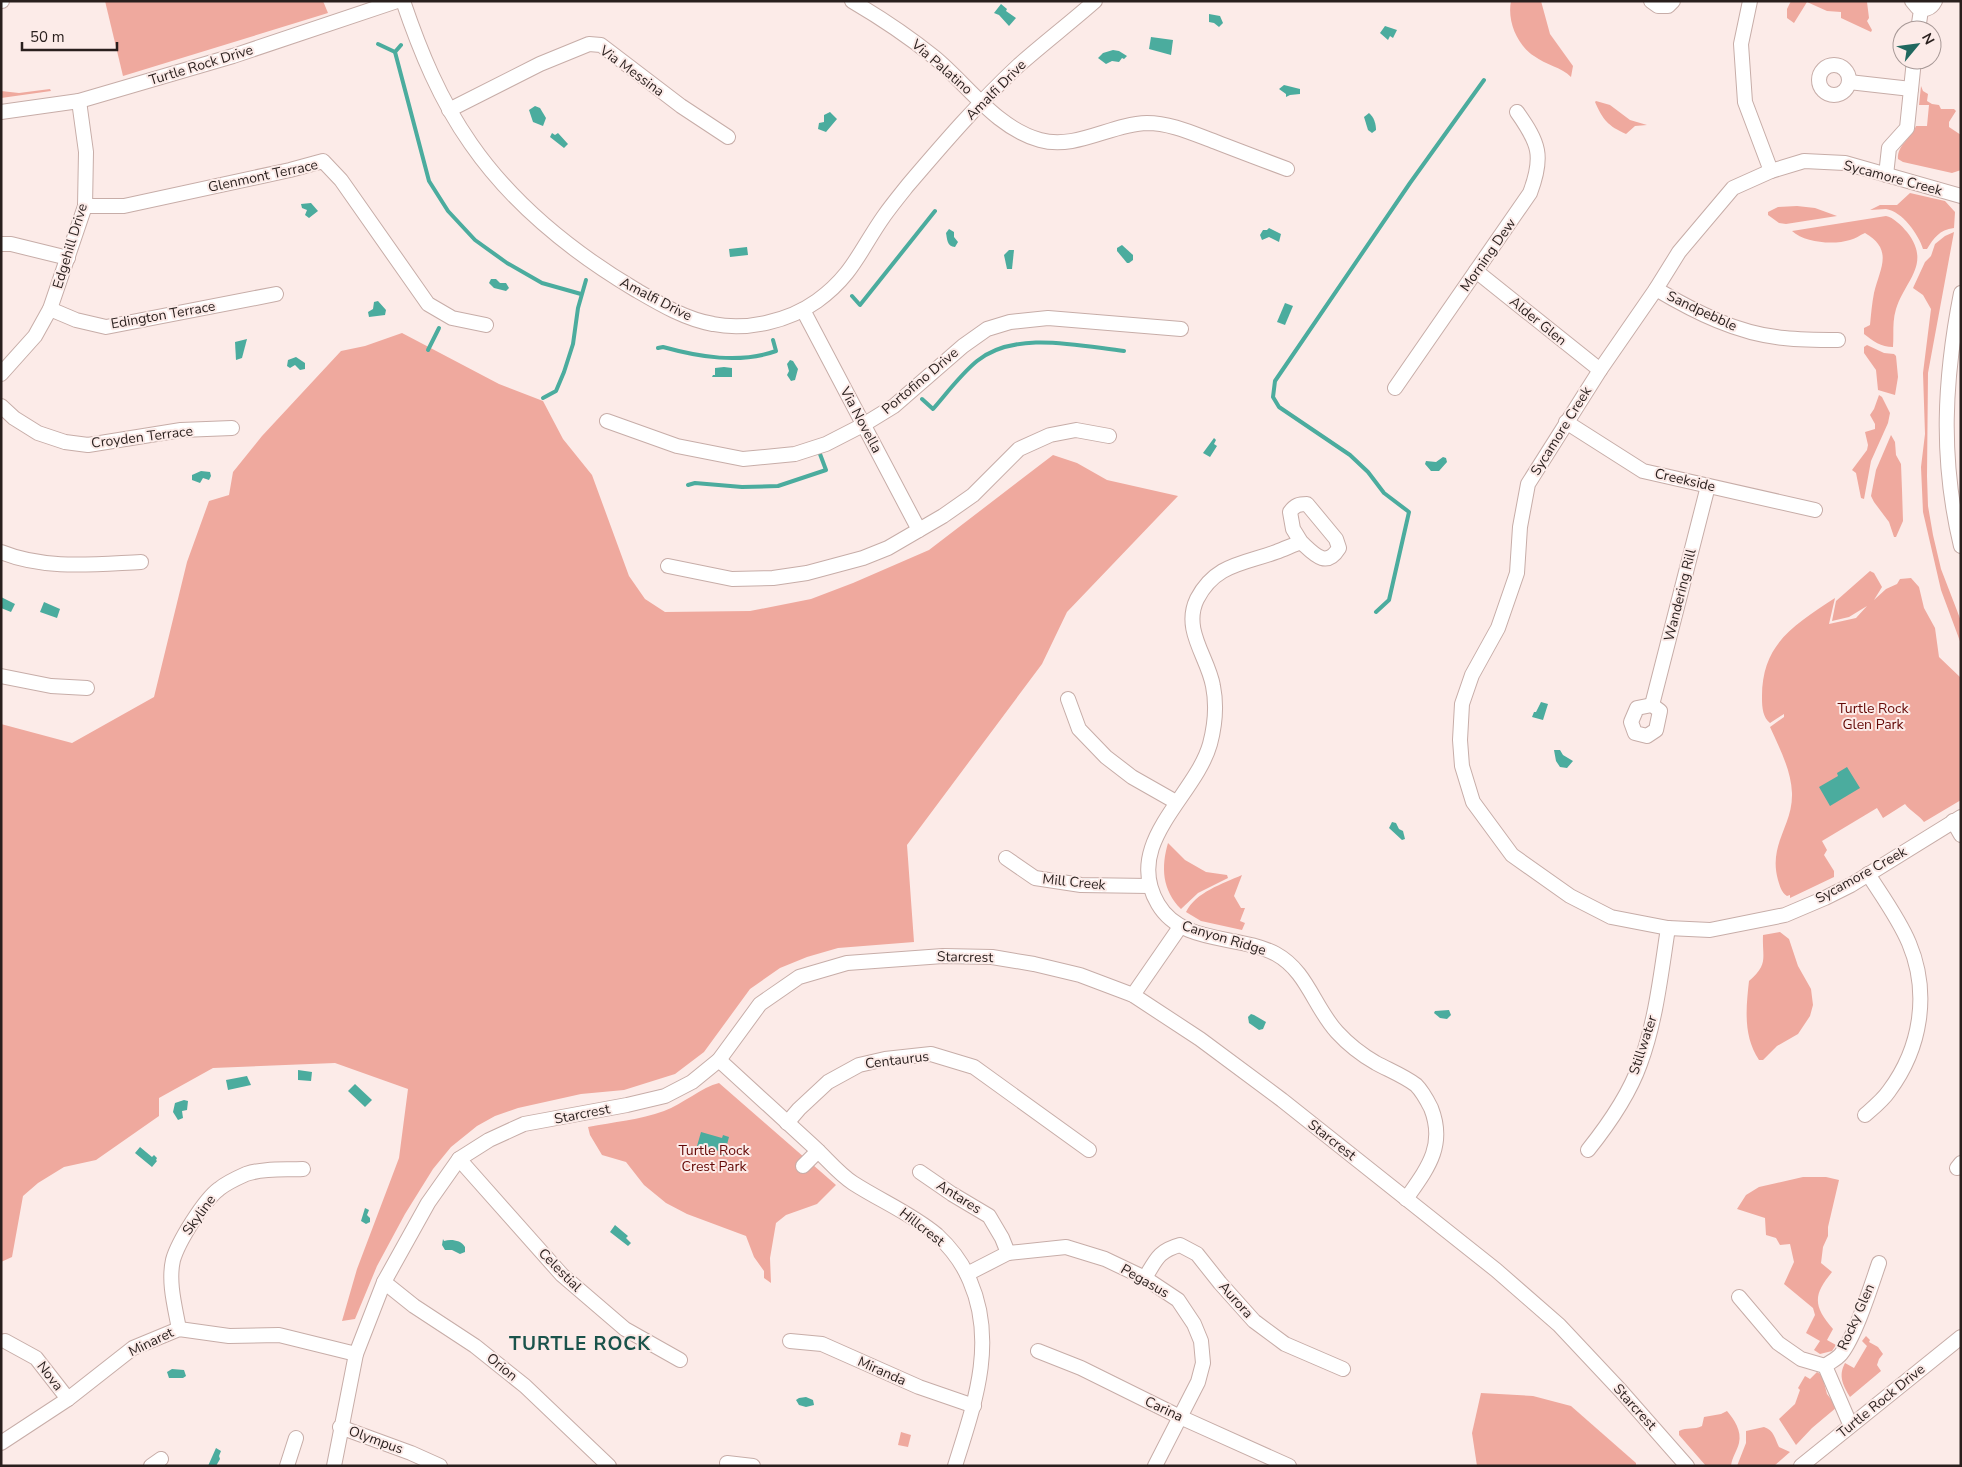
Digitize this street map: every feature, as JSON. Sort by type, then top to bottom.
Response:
[{"type":"street","name":"Turtle Rock Drive","points":[[1,112],[79,101],[234,56],[397,1]]},
{"type":"street","name":"Amalfi Drive","points":[[403,1],[430,72],[449,110],[470,144],[494,175],[524,207],[553,234],[585,258],[656,302],[685,316],[714,325],[732,326],[765,323],[786,317],[804,310],[828,292],[845,276],[856,262],[884,216],[909,184],[982,102],[1019,66],[1095,1]]},
{"type":"street","name":"Via Palatino","points":[[852,1],[882,18],[934,57],[998,118],[1019,132],[1041,140],[1065,142],[1087,138],[1121,127],[1148,123],[1176,127],[1287,169]]},
{"type":"street","points":[[1651,1],[1658,6],[1668,6],[1673,1]]},
{"type":"street","points":[[1750,1],[1741,44],[1745,102],[1771,171]]},
{"type":"street","points":[[1918,20],[1917,5],[1930,8],[1935,1]]},
{"type":"street","name":"Via Messina","points":[[449,110],[513,75],[589,44],[601,45],[681,106],[728,137]]},
{"type":"street","points":[[1886,175],[1889,148],[1907,128],[1913,70]]},
{"type":"street","points":[[1849,82],[1911,89]]},
{"type":"street","name":"Edgehill Drive","points":[[1,374],[35,336],[50,309],[85,206],[86,152],[79,101]]},
{"type":"street","name":"Morning Dew","points":[[1395,388],[1530,193],[1535,181],[1538,156],[1531,132],[1517,112]]},
{"type":"street","name":"Glenmont Terrace","points":[[85,206],[133,204],[323,161],[342,180],[428,304],[452,318],[486,325]]},
{"type":"street","name":"Sycamore Creek","points":[[1957,819],[1825,898],[1785,915],[1710,930],[1668,928],[1611,917],[1570,896],[1512,855],[1473,802],[1462,766],[1460,740],[1462,704],[1472,675],[1498,628],[1517,573],[1520,527],[1528,484],[1600,370],[1680,252],[1733,188],[1771,171],[1804,161],[1845,163],[1961,196]]},
{"type":"street","points":[[1,244],[12,244],[68,258]]},
{"type":"street","name":"Alder Glen","points":[[1476,271],[1600,370]]},
{"type":"street","name":"Sandpebble","points":[[1656,290],[1688,308],[1738,329],[1782,338],[1838,340]]},
{"type":"street","points":[[1961,293],[1949,360],[1946,396],[1950,489],[1961,546]]},
{"type":"street","name":"Edington Terrace","points":[[50,309],[76,320],[106,327],[276,294]]},
{"type":"street","name":"Via Novella","points":[[804,310],[919,530]]},
{"type":"street","name":"Portofino Drive","points":[[607,421],[677,446],[742,459],[795,454],[826,444],[864,425],[894,406],[963,346],[987,330],[1002,325],[1048,318],[1181,329]]},
{"type":"street","name":"Croyden Terrace","points":[[1,406],[14,418],[38,433],[65,442],[88,444],[181,430],[232,428]]},
{"type":"street","name":"Creekside","points":[[1566,422],[1644,471],[1815,510]]},
{"type":"street","points":[[668,566],[732,579],[774,578],[807,573],[863,558],[888,548],[943,516],[973,495],[1018,449],[1050,435],[1076,430],[1110,436]]},
{"type":"street","name":"Wandering Rill","points":[[1652,705],[1708,486]]},
{"type":"street","name":"Canyon Ridge","points":[[1301,542],[1223,569],[1209,581],[1192,611],[1193,627],[1213,685],[1216,707],[1213,732],[1207,754],[1176,802],[1154,842],[1149,858],[1149,886],[1158,905],[1168,917],[1180,926],[1207,936],[1256,946],[1277,955],[1302,975],[1329,1023],[1343,1037],[1374,1062],[1416,1086],[1427,1100],[1436,1121],[1436,1145],[1428,1167],[1406,1199]]},
{"type":"street","points":[[1,552],[10,556],[44,563],[141,562]]},
{"type":"street","points":[[1,676],[51,686],[87,688]]},
{"type":"street","points":[[1068,699],[1079,729],[1106,757],[1132,777],[1176,802]]},
{"type":"street","points":[[1957,819],[1961,835]]},
{"type":"street","name":"Mill Creek","points":[[1006,858],[1035,878],[1081,885],[1149,886]]},
{"type":"street","points":[[1864,1115],[1888,1093],[1902,1072],[1915,1041],[1920,1017],[1920,980],[1909,943],[1868,874]]},
{"type":"street","points":[[1133,995],[1180,926]]},
{"type":"street","name":"Stillwater","points":[[1588,1150],[1612,1119],[1640,1065],[1655,1009],[1668,928]]},
{"type":"street","name":"Starcrest","points":[[334,1466],[340,1427],[356,1354],[384,1282],[428,1203],[459,1159],[489,1140],[524,1124],[665,1096],[692,1082],[719,1060],[760,1004],[799,977],[847,963],[943,956],[992,957],[1034,964],[1080,975],[1133,995],[1200,1039],[1282,1100],[1496,1270],[1559,1325],[1621,1391],[1687,1466]]},
{"type":"street","name":"Centaurus","points":[[787,1123],[828,1082],[859,1065],[885,1059],[931,1054],[974,1067],[1089,1150]]},
{"type":"street","name":"Hillcrest","points":[[719,1060],[852,1182],[895,1206],[937,1236],[954,1253],[967,1274],[977,1296],[982,1321],[984,1350],[974,1406],[955,1466]]},
{"type":"street","points":[[803,1166],[818,1151]]},
{"type":"street","name":"Celestial","points":[[459,1159],[562,1275],[625,1329],[680,1360]]},
{"type":"street","name":"Skyline","points":[[179,1329],[172,1281],[173,1260],[182,1238],[205,1205],[217,1190],[246,1174],[264,1170],[303,1169]]},
{"type":"street","name":"Antares","points":[[920,1172],[989,1216],[1002,1238],[1008,1253]]},
{"type":"street","name":"Aurora","points":[[1146,1278],[1158,1257],[1167,1248],[1180,1245],[1197,1254],[1254,1321],[1285,1344],[1343,1369]]},
{"type":"street","name":"Pegasus","points":[[967,1274],[1008,1253],[1066,1247],[1105,1259],[1146,1278],[1178,1300],[1194,1324],[1201,1341],[1203,1363],[1198,1382],[1155,1466]]},
{"type":"street","name":"Rocky Glen","points":[[1824,1366],[1840,1355],[1870,1292],[1879,1263]]},
{"type":"street","name":"Orion","points":[[384,1282],[414,1306],[475,1346],[524,1386],[609,1466]]},
{"type":"street","points":[[1739,1297],[1778,1343],[1801,1359],[1824,1366],[1850,1424]]},
{"type":"street","name":"Minaret","points":[[1,1444],[68,1399],[133,1348],[179,1329],[229,1336],[279,1335],[356,1354]]},
{"type":"street","name":"Turtle Rock Drive","points":[[1801,1466],[1850,1424],[1961,1337]]},
{"type":"street","name":"Nova","points":[[5,1341],[36,1358],[68,1399]]},
{"type":"street","name":"Miranda","points":[[790,1341],[822,1344],[919,1387],[974,1406]]},
{"type":"street","name":"Carina","points":[[1038,1351],[1081,1368],[1180,1417],[1289,1466]]},
{"type":"street","name":"Olympus","points":[[340,1427],[411,1453],[440,1466]]},
{"type":"street","points":[[287,1466],[296,1438]]},
{"type":"street","points":[[727,1463],[753,1466]]},
{"type":"green space","points":[[105,1],[323,1],[328,13],[123,76]]},
{"type":"green space","points":[[1511,1],[1541,1],[1550,34],[1573,66],[1571,77],[1539,59],[1523,46],[1512,24]]},
{"type":"green space","points":[[1791,1],[1865,1],[1867,2],[1869,18],[1867,21],[1872,30],[1871,32],[1841,18],[1841,12],[1827,11],[1807,2],[1794,23],[1787,18],[1787,9]]},
{"type":"green space","points":[[1921,86],[1923,91],[1928,94],[1927,101],[1939,105],[1941,109],[1954,109],[1956,111],[1949,122],[1949,127],[1961,135],[1961,170],[1952,173],[1903,162],[1898,159],[1902,146],[1916,126],[1927,126],[1929,105],[1919,105]]},
{"type":"green space","points":[[50,89],[51,91],[1,98],[1,91],[19,93]]},
{"type":"green space","points":[[1596,101],[1610,105],[1630,120],[1647,125],[1635,126],[1626,134],[1607,122]]},
{"type":"green space","points":[[1910,193],[1945,201],[1955,212],[1954,228],[1941,233],[1927,249],[1923,249],[1914,231],[1898,214],[1886,209],[1870,210],[1880,205],[1897,205]]},
{"type":"green space","points":[[1797,206],[1815,208],[1837,216],[1786,224],[1779,223],[1768,215],[1768,212],[1778,207]]},
{"type":"green space","points":[[1886,216],[1894,220],[1907,232],[1914,243],[1917,253],[1917,263],[1914,272],[1896,309],[1893,347],[1881,345],[1864,334],[1864,328],[1870,325],[1874,293],[1883,260],[1879,246],[1874,239],[1865,233],[1843,242],[1828,243],[1804,238],[1792,231]]},
{"type":"green space","points":[[1954,232],[1928,373],[1927,476],[1928,506],[1933,535],[1941,569],[1961,621],[1961,644],[1941,590],[1923,512],[1921,467],[1925,434],[1923,373],[1931,309],[1923,295],[1913,288],[1925,262],[1931,256],[1935,244]]},
{"type":"green space","points":[[402,333],[499,384],[543,401],[563,439],[592,475],[629,576],[645,599],[665,612],[750,611],[811,599],[853,583],[929,550],[1053,455],[1077,463],[1107,480],[1178,496],[1067,612],[1042,664],[907,845],[914,942],[838,948],[807,957],[780,968],[750,989],[704,1052],[675,1074],[624,1090],[581,1094],[518,1108],[495,1116],[477,1126],[451,1147],[433,1169],[405,1214],[377,1266],[355,1319],[342,1321],[357,1269],[399,1158],[408,1089],[335,1063],[213,1068],[159,1098],[159,1116],[96,1160],[64,1167],[38,1183],[23,1196],[12,1257],[1,1262],[1,724],[72,743],[154,697],[187,562],[209,501],[229,495],[233,472],[262,436],[341,351],[365,346]]},
{"type":"green space","points":[[1867,345],[1896,356],[1898,377],[1895,395],[1878,390],[1876,370],[1864,353],[1864,347]]},
{"type":"green space","points":[[1879,395],[1882,397],[1890,413],[1888,423],[1871,461],[1864,499],[1861,498],[1856,473],[1852,470],[1867,450],[1868,445],[1865,432],[1875,429],[1875,424],[1870,415]]},
{"type":"green space","points":[[1891,435],[1895,442],[1896,455],[1901,464],[1903,521],[1896,537],[1894,537],[1889,522],[1871,496],[1876,470]]},
{"type":"green space","name":"Turtle Rock Glen Park","points":[[1870,571],[1874,573],[1882,587],[1874,600],[1886,589],[1897,584],[1900,579],[1911,578],[1919,587],[1924,608],[1935,628],[1939,657],[1961,678],[1961,800],[1924,822],[1905,804],[1883,818],[1877,808],[1822,841],[1827,850],[1824,855],[1834,871],[1834,877],[1790,898],[1790,895],[1787,896],[1783,893],[1778,880],[1776,856],[1789,815],[1792,793],[1791,784],[1790,776],[1770,727],[1784,717],[1784,714],[1770,723],[1766,718],[1762,705],[1763,680],[1767,664],[1774,650],[1783,638],[1806,617],[1835,598],[1829,624],[1856,618],[1867,606],[1849,617],[1832,621],[1836,601]]},
{"type":"green space","points":[[1168,843],[1185,860],[1206,872],[1227,875],[1228,878],[1198,893],[1181,909],[1170,894],[1165,878],[1164,861]]},
{"type":"green space","points":[[1242,875],[1234,896],[1241,908],[1245,908],[1240,921],[1245,923],[1242,930],[1201,921],[1186,912],[1190,905],[1203,894],[1218,885]]},
{"type":"green space","points":[[1780,932],[1789,939],[1798,966],[1811,989],[1813,1005],[1810,1016],[1798,1034],[1777,1046],[1763,1060],[1759,1060],[1748,1032],[1749,981],[1762,965],[1763,935]]},
{"type":"green space","name":"Turtle Rock Crest Park","points":[[719,1083],[836,1185],[817,1204],[786,1215],[776,1223],[770,1258],[771,1283],[764,1278],[764,1271],[754,1257],[746,1236],[687,1214],[666,1203],[644,1185],[626,1162],[602,1155],[590,1135],[588,1127],[636,1119],[664,1111]]},
{"type":"green space","points":[[1803,1177],[1826,1177],[1839,1180],[1821,1263],[1832,1272],[1821,1287],[1818,1300],[1822,1314],[1833,1329],[1827,1340],[1836,1345],[1832,1351],[1820,1354],[1814,1350],[1820,1341],[1806,1333],[1815,1315],[1813,1308],[1784,1284],[1794,1262],[1790,1244],[1780,1245],[1776,1238],[1766,1235],[1765,1218],[1737,1209],[1746,1195],[1759,1187]]},
{"type":"green space","points":[[1866,1336],[1870,1340],[1869,1342],[1878,1347],[1883,1354],[1877,1365],[1881,1371],[1850,1397],[1842,1380],[1843,1368],[1845,1363],[1854,1368],[1867,1346],[1862,1341]]},
{"type":"green space","points":[[1817,1372],[1822,1375],[1827,1394],[1837,1407],[1812,1428],[1796,1445],[1779,1419],[1795,1404],[1800,1390],[1798,1388],[1805,1376],[1810,1379]]},
{"type":"green space","points":[[1481,1393],[1533,1396],[1571,1406],[1636,1463],[1636,1466],[1477,1466],[1472,1433]]},
{"type":"green space","points":[[1727,1411],[1735,1421],[1740,1439],[1731,1466],[1706,1466],[1679,1435],[1679,1431],[1702,1426],[1704,1417]]},
{"type":"green space","points":[[1764,1427],[1772,1433],[1779,1447],[1790,1452],[1774,1466],[1737,1466],[1746,1443],[1746,1431]]},
{"type":"green space","points":[[901,1432],[911,1435],[908,1447],[898,1445]]},
{"type":"water","points":[[1001,4],[1007,9],[1006,11],[1016,18],[1009,26],[999,15],[994,13]]},
{"type":"water","points":[[1209,14],[1220,16],[1223,23],[1219,27],[1209,22]]},
{"type":"water","points":[[1385,26],[1397,30],[1393,38],[1390,36],[1388,40],[1380,33]]},
{"type":"water","points":[[1151,37],[1173,40],[1171,55],[1149,49]]},
{"type":"water","points":[[1113,50],[1127,56],[1119,62],[1112,61],[1106,64],[1098,58],[1103,53]]},
{"type":"water","points":[[1284,85],[1300,89],[1300,94],[1286,97],[1286,94],[1279,89]]},
{"type":"water","points":[[535,106],[540,108],[546,118],[543,126],[533,122],[529,110]]},
{"type":"water","points":[[830,112],[837,119],[826,132],[818,129],[819,123],[824,122],[824,115]]},
{"type":"water","points":[[1369,113],[1376,125],[1376,130],[1372,133],[1368,130],[1364,117]]},
{"type":"water","points":[[552,133],[555,135],[558,133],[568,144],[564,148],[550,137]]},
{"type":"water","points":[[311,203],[318,211],[309,218],[305,215],[307,210],[302,208],[301,204]]},
{"type":"water","points":[[1269,228],[1281,234],[1279,242],[1269,237],[1262,240],[1260,235],[1263,230]]},
{"type":"water","points":[[949,229],[954,232],[954,237],[958,242],[955,247],[950,246],[948,242],[946,233]]},
{"type":"water","points":[[1122,245],[1133,255],[1133,260],[1129,263],[1117,251],[1117,248]]},
{"type":"water","points":[[747,247],[748,255],[730,257],[729,249]]},
{"type":"water","points":[[1009,250],[1014,250],[1012,269],[1007,269],[1004,255]]},
{"type":"water","points":[[491,279],[496,279],[500,283],[506,283],[509,288],[506,291],[494,288],[489,283]]},
{"type":"water","points":[[378,301],[386,310],[385,315],[369,317],[368,312],[373,309],[374,302]]},
{"type":"water","points":[[1285,303],[1293,306],[1285,325],[1277,322]]},
{"type":"water","points":[[247,339],[242,358],[236,360],[235,342]]},
{"type":"water","points":[[296,357],[305,363],[305,369],[300,370],[295,365],[290,368],[287,366],[288,360]]},
{"type":"water","points":[[790,360],[793,361],[798,369],[795,380],[791,381],[787,375],[789,371],[787,364]]},
{"type":"water","points":[[715,368],[732,368],[732,377],[712,377],[715,375]]},
{"type":"water","points":[[1214,438],[1216,440],[1214,444],[1217,446],[1210,457],[1203,453]]},
{"type":"water","points":[[1443,457],[1446,458],[1447,462],[1439,471],[1431,471],[1425,464],[1426,461],[1436,462]]},
{"type":"water","points":[[201,471],[210,472],[209,480],[203,478],[200,483],[192,480],[192,475]]},
{"type":"water","points":[[1,597],[15,604],[11,612],[1,608]]},
{"type":"water","points":[[44,602],[60,609],[57,618],[40,612]]},
{"type":"water","points":[[1541,702],[1548,704],[1543,720],[1532,717]]},
{"type":"water","points":[[1554,750],[1560,750],[1563,755],[1573,761],[1567,768],[1560,767],[1556,761]]},
{"type":"water","points":[[1847,767],[1860,788],[1830,806],[1819,787],[1838,776],[1837,773]]},
{"type":"water","points":[[1392,822],[1396,823],[1399,829],[1403,831],[1405,839],[1402,840],[1389,828]]},
{"type":"water","points":[[1449,1010],[1451,1015],[1447,1019],[1440,1018],[1434,1013],[1435,1011]]},
{"type":"water","points":[[1251,1014],[1266,1022],[1263,1029],[1259,1030],[1249,1023],[1248,1017]]},
{"type":"water","points":[[298,1070],[312,1072],[311,1081],[298,1080]]},
{"type":"water","points":[[247,1076],[251,1085],[228,1090],[226,1080]]},
{"type":"water","points":[[355,1084],[372,1100],[365,1107],[348,1091]]},
{"type":"water","points":[[184,1100],[188,1101],[187,1110],[182,1111],[183,1118],[178,1120],[173,1112],[175,1103]]},
{"type":"water","points":[[701,1132],[722,1138],[723,1135],[729,1137],[724,1156],[718,1155],[719,1151],[697,1146]]},
{"type":"water","points":[[140,1147],[152,1157],[154,1155],[157,1158],[152,1167],[135,1153]]},
{"type":"water","points":[[365,1208],[369,1210],[367,1215],[370,1218],[370,1222],[366,1224],[361,1221]]},
{"type":"water","points":[[615,1225],[628,1236],[626,1238],[631,1243],[628,1246],[610,1232]]},
{"type":"water","points":[[443,1239],[444,1241],[458,1241],[465,1247],[465,1252],[460,1254],[452,1250],[445,1250],[442,1245]]},
{"type":"water","points":[[172,1369],[184,1370],[186,1376],[183,1378],[169,1378],[167,1372]]},
{"type":"water","points":[[806,1397],[813,1400],[814,1405],[806,1407],[799,1405],[796,1400]]},
{"type":"water","points":[[216,1448],[221,1451],[220,1459],[216,1466],[208,1466]]},
{"type":"waterway","points":[[378,44],[395,52]]},
{"type":"waterway","points":[[401,45],[395,52],[429,181],[448,211],[475,240],[507,263],[542,283],[581,294]]},
{"type":"waterway","points":[[1376,612],[1389,600],[1409,512],[1384,493],[1368,472],[1350,455],[1279,407],[1273,397],[1275,381],[1410,183],[1484,80]]},
{"type":"waterway","points":[[852,296],[860,305],[935,211]]},
{"type":"waterway","points":[[543,398],[556,391],[564,372],[573,344],[578,308],[586,280]]},
{"type":"waterway","points":[[428,350],[439,328]]},
{"type":"waterway","points":[[658,348],[663,347],[691,354],[720,358],[734,358],[762,355],[776,351],[773,340]]},
{"type":"waterway","points":[[922,399],[933,409],[977,361],[992,351],[1010,346],[1048,342],[1124,351]]},
{"type":"waterway","points":[[688,485],[695,483],[742,487],[778,486],[826,470],[820,454]]},
{"type":"district","name":"TURTLE ROCK","points":[[580,1344]]}]
